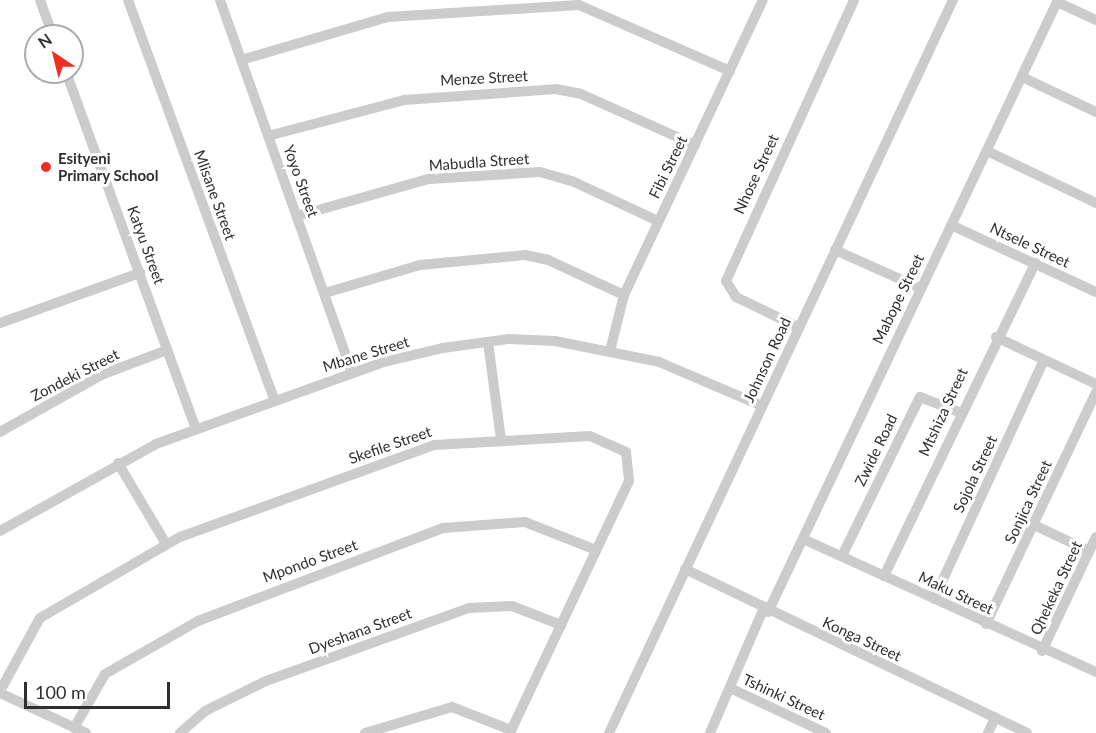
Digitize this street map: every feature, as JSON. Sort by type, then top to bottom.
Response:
[{"type":"street","points":[[40,0],[49,24]]},
{"type":"street","name":"Mlisane Street","points":[[128,0],[274,400]]},
{"type":"street","name":"Yoyo Street","points":[[220,0],[352,373]]},
{"type":"street","name":"Fibi Street","points":[[610,351],[624,295],[763,0]]},
{"type":"street","name":"Nhose Street","points":[[798,327],[730,293],[727,273],[854,0]]},
{"type":"street","name":"Johnson Road","points":[[609,733],[953,0]]},
{"type":"street","points":[[1057,1],[1096,20]]},
{"type":"street","name":"Mabope Street","points":[[710,733],[765,611],[803,539],[1057,1]]},
{"type":"street","points":[[241,60],[388,17],[579,5],[730,71]]},
{"type":"street","points":[[1022,77],[1096,112]]},
{"type":"street","name":"Katyu Street","points":[[70,84],[196,429]]},
{"type":"street","name":"Menze Street","points":[[268,136],[404,100],[556,90],[581,94],[695,145]]},
{"type":"street","points":[[987,151],[1096,203]]},
{"type":"street","name":"Mabudla Street","points":[[297,216],[429,179],[540,172],[572,181],[658,221]]},
{"type":"street","name":"Ntsele Street","points":[[951,225],[1096,292]]},
{"type":"street","points":[[835,250],[920,288]]},
{"type":"street","points":[[324,293],[420,265],[525,255],[548,260],[624,295]]},
{"type":"street","name":"Mtshiza Street","points":[[884,576],[959,412],[1035,263]]},
{"type":"street","points":[[0,322],[140,273]]},
{"type":"street","points":[[996,337],[1096,384]]},
{"type":"street","name":"Mbane Street","points":[[0,531],[118,463],[196,429],[352,373],[411,355],[488,342],[531,339],[610,351],[681,369],[762,406]]},
{"type":"street","points":[[488,342],[501,439]]},
{"type":"street","name":"Zondeki Street","points":[[0,432],[101,375],[167,350]]},
{"type":"street","name":"Sojola Street","points":[[934,599],[1044,360]]},
{"type":"street","name":"Sonjica Street","points":[[986,624],[1096,392]]},
{"type":"street","name":"Zwide Road","points":[[842,556],[920,397],[959,412]]},
{"type":"street","name":"Skefile Street","points":[[0,692],[40,618],[166,543],[434,444],[582,436],[626,452],[629,481],[511,732]]},
{"type":"street","points":[[118,463],[166,543]]},
{"type":"street","name":"Mpondo Street","points":[[74,728],[105,674],[198,621],[443,528],[525,522],[596,550]]},
{"type":"street","points":[[1034,525],[1089,551]]},
{"type":"street","name":"Qhekeka Street","points":[[1042,651],[1096,537]]},
{"type":"street","name":"Maku Street","points":[[803,539],[1042,651],[1096,672]]},
{"type":"street","name":"Konga Street","points":[[685,569],[765,611],[1027,733]]},
{"type":"street","name":"Dyeshana Street","points":[[180,733],[199,715],[266,681],[469,608],[512,606],[561,626]]},
{"type":"street","name":"Tshinki Street","points":[[730,688],[826,733]]},
{"type":"street","points":[[0,692],[86,733]]},
{"type":"street","points":[[371,732],[452,706],[511,732]]},
{"type":"street","points":[[988,733],[995,718]]},
{"type":"place","name":"Esityeni Primary School","points":[[46,167]]}]
